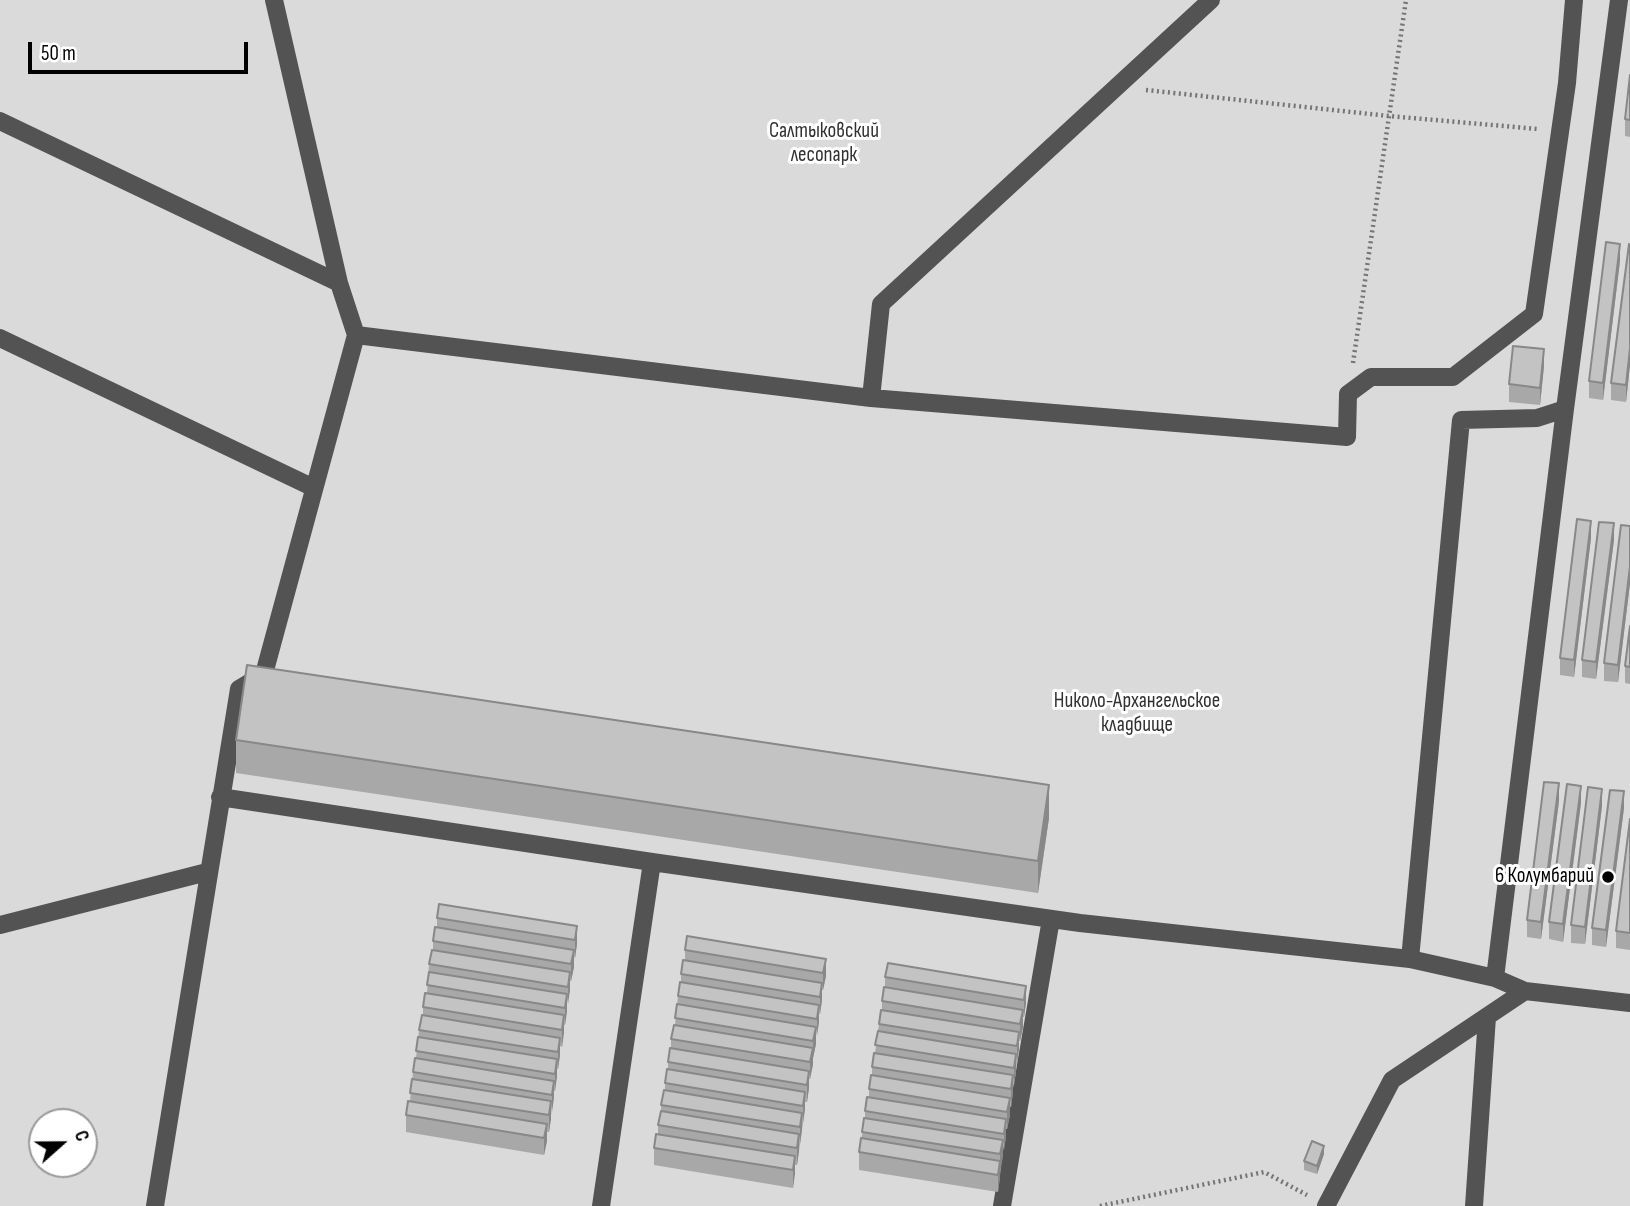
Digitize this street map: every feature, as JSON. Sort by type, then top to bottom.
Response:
[{"type":"lane","points":[[155,1206],[207,872],[239,689],[264,674],[356,335],[339,283],[274,0]]},
{"type":"lane","points":[[871,397],[881,304],[1211,0]]},
{"type":"lane","points":[[356,335],[871,397],[1347,437],[1348,394],[1371,377],[1453,377],[1534,314],[1567,83],[1574,0]]},
{"type":"lane","points":[[1495,978],[1565,409],[1619,0]]},
{"type":"lane","points":[[0,121],[339,283]]},
{"type":"lane","points":[[0,338],[314,488]]},
{"type":"lane","points":[[1410,959],[1461,420],[1537,418],[1565,409]]},
{"type":"lane","points":[[220,797],[1051,919],[1410,959],[1495,978],[1525,991],[1630,1003]]},
{"type":"lane","points":[[601,1206],[652,862]]},
{"type":"lane","points":[[0,925],[207,872]]},
{"type":"lane","points":[[1002,1206],[1051,919]]},
{"type":"lane","points":[[1326,1205],[1392,1080],[1525,991]]},
{"type":"lane","points":[[1474,1206],[1487,1017]]},
{"type":"path","points":[[1348,394],[1406,0]]},
{"type":"path","points":[[1116,87],[1389,116],[1560,130]]},
{"type":"path","points":[[1100,1206],[1264,1172],[1326,1205]]},
{"type":"green space","name":"Николо-Архангельское кладбище","points":[[0,0],[1630,0],[1630,1206],[0,1206]]},
{"type":"building","points":[[1630,75],[1630,120],[1625,119]]},
{"type":"building","points":[[1606,242],[1620,244],[1603,383],[1589,381]]},
{"type":"building","points":[[1629,244],[1630,348],[1626,385],[1611,383]]},
{"type":"building","points":[[1513,346],[1544,349],[1540,388],[1509,384]]},
{"type":"building","points":[[1577,519],[1591,521],[1574,660],[1560,658]]},
{"type":"building","points":[[1599,522],[1614,523],[1596,662],[1582,660]]},
{"type":"building","points":[[1621,525],[1630,526],[1630,566],[1618,665],[1604,663]]},
{"type":"building","points":[[1630,626],[1630,667],[1625,666]]},
{"type":"building","points":[[247,665],[1049,785],[1038,861],[236,740]]},
{"type":"building","points":[[1544,782],[1559,783],[1541,922],[1527,920]]},
{"type":"building","points":[[1567,784],[1581,786],[1563,924],[1549,922]]},
{"type":"building","points":[[1588,787],[1602,789],[1585,927],[1571,925]]},
{"type":"building","points":[[1610,790],[1624,791],[1606,930],[1592,928]]},
{"type":"building","points":[[1630,819],[1630,933],[1616,931]]},
{"type":"building","points":[[439,904],[577,926],[575,940],[437,918]]},
{"type":"building","points":[[435,927],[574,950],[571,964],[433,941]]},
{"type":"building","points":[[687,936],[826,959],[823,973],[685,950]]},
{"type":"building","points":[[432,950],[570,972],[568,987],[429,964]]},
{"type":"building","points":[[683,960],[822,983],[820,997],[681,974]]},
{"type":"building","points":[[888,963],[1026,986],[1024,1000],[885,977]]},
{"type":"building","points":[[429,972],[567,994],[565,1008],[427,985]]},
{"type":"building","points":[[680,982],[819,1005],[817,1019],[678,996]]},
{"type":"building","points":[[884,987],[1023,1010],[1020,1024],[882,1001]]},
{"type":"building","points":[[425,993],[564,1015],[562,1030],[423,1007]]},
{"type":"building","points":[[677,1004],[816,1027],[813,1041],[675,1018]]},
{"type":"building","points":[[881,1010],[1019,1032],[1017,1046],[879,1024]]},
{"type":"building","points":[[422,1015],[560,1038],[558,1052],[419,1030]]},
{"type":"building","points":[[674,1025],[813,1048],[810,1062],[671,1039]]},
{"type":"building","points":[[878,1031],[1016,1054],[1014,1068],[875,1045]]},
{"type":"building","points":[[418,1037],[557,1059],[555,1074],[416,1051]]},
{"type":"building","points":[[670,1048],[809,1071],[807,1085],[668,1062]]},
{"type":"building","points":[[874,1053],[1013,1075],[1011,1089],[872,1067]]},
{"type":"building","points":[[415,1058],[554,1081],[552,1095],[413,1072]]},
{"type":"building","points":[[667,1069],[805,1092],[803,1106],[665,1083]]},
{"type":"building","points":[[871,1075],[1010,1098],[1007,1112],[869,1089]]},
{"type":"building","points":[[412,1079],[551,1101],[549,1115],[410,1093]]},
{"type":"building","points":[[664,1090],[802,1113],[800,1127],[661,1105]]},
{"type":"building","points":[[867,1097],[1006,1119],[1004,1134],[865,1111]]},
{"type":"building","points":[[408,1101],[547,1124],[544,1138],[406,1115]]},
{"type":"building","points":[[661,1111],[799,1134],[797,1148],[658,1125]]},
{"type":"building","points":[[864,1118],[1003,1140],[1000,1154],[862,1132]]},
{"type":"building","points":[[656,1134],[795,1156],[793,1170],[654,1148]]},
{"type":"building","points":[[861,1138],[1000,1161],[998,1175],[859,1152]]},
{"type":"building","points":[[1312,1141],[1324,1146],[1317,1166],[1304,1161]]},
{"type":"place","name":"6 Колумбарий","points":[[1608,877]]},
{"type":"park label","name":"Салтыковский лесопарк","points":[[824,144]]}]
